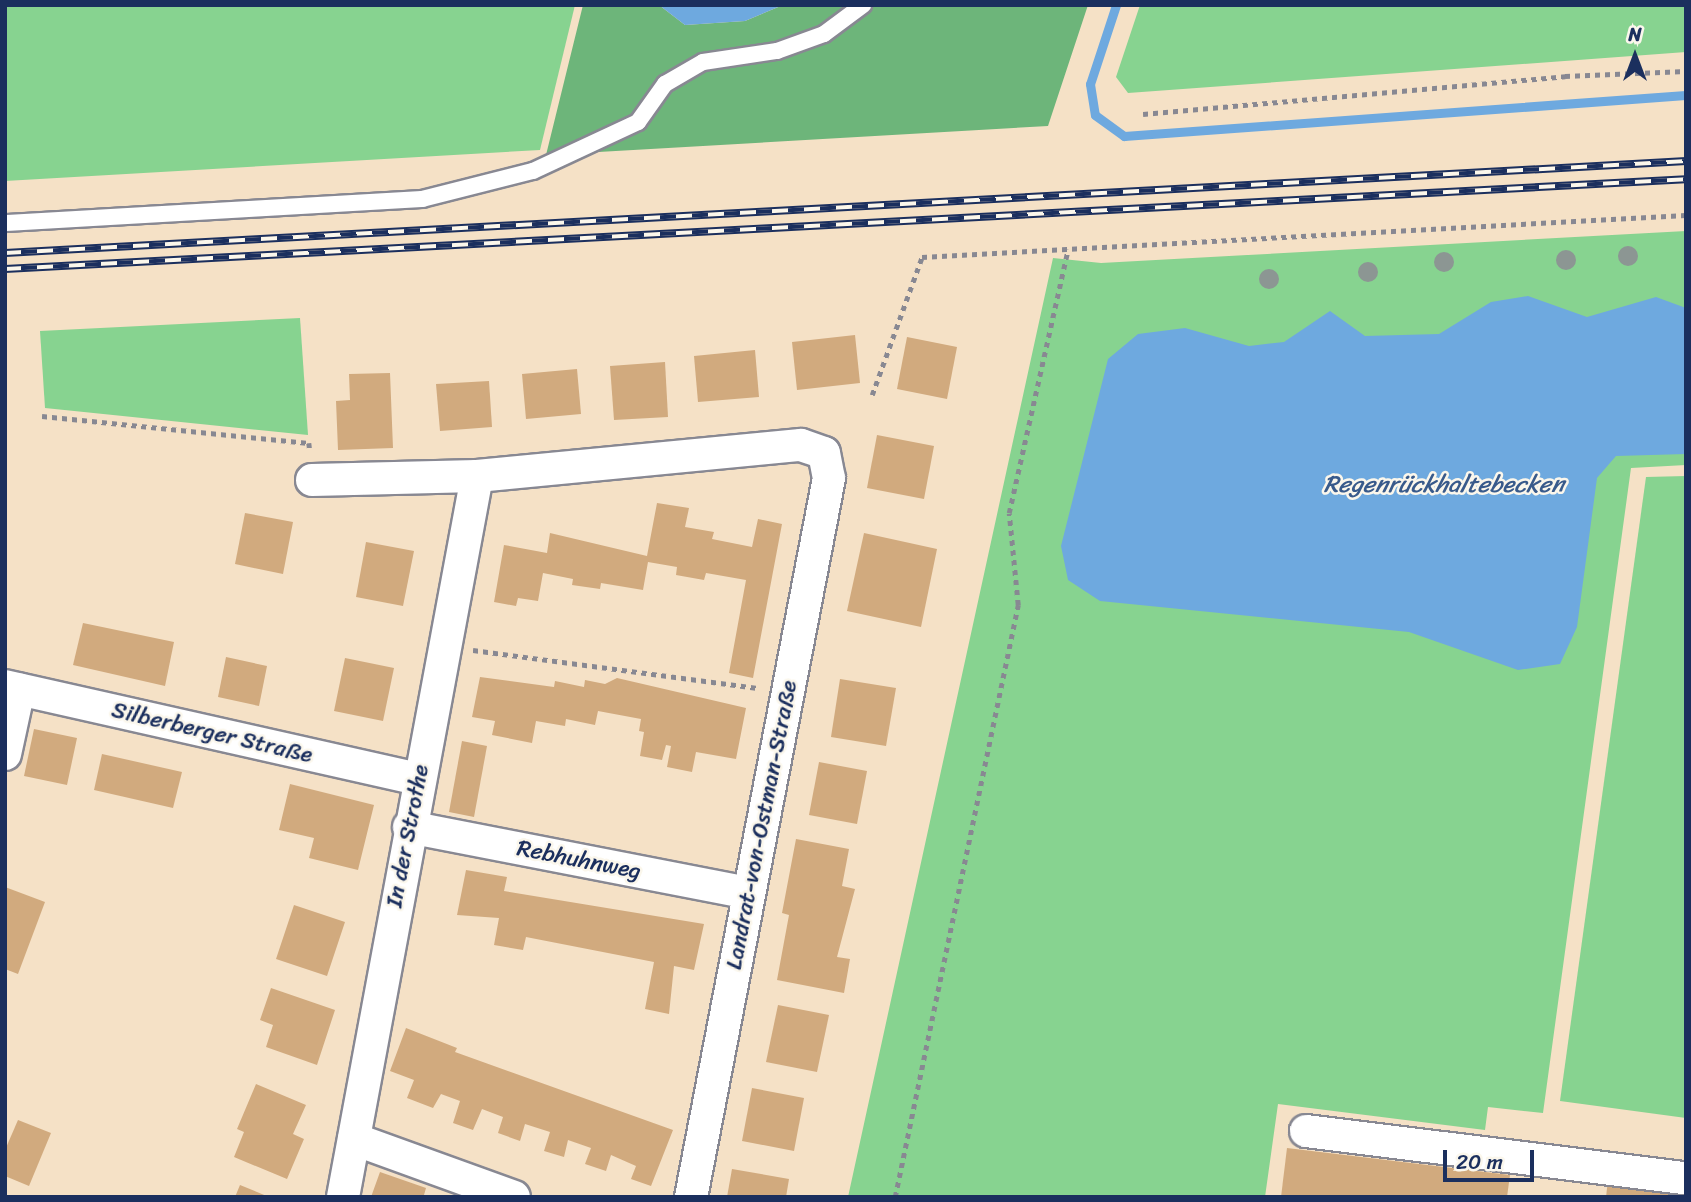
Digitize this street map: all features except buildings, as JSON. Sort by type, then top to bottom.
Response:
[{"type":"street","name":"Landrat-von-Ostman-Straße","points":[[477,476],[801,445],[824,453],[829,478],[691,1197]]},
{"type":"street","points":[[312,480],[477,476]]},
{"type":"street","name":"In der Strothe","points":[[342,1197],[409,827],[477,476]]},
{"type":"street","points":[[5,754],[12,688]]},
{"type":"street","name":"Silberberger Straße","points":[[12,688],[419,779]]},
{"type":"street","name":"Rebhuhnweg","points":[[409,827],[748,892]]},
{"type":"street","points":[[1306,1131],[1686,1178]]},
{"type":"street","points":[[354,1139],[514,1197]]},
{"type":"lane","points":[[5,223],[422,199],[521,174],[638,122],[665,84],[703,62],[777,51],[824,34],[863,5]]},
{"type":"path","points":[[1143,114],[1565,76],[1686,71]]},
{"type":"path","points":[[872,395],[922,257],[1686,215]]},
{"type":"path","points":[[895,1197],[1018,605],[1009,513],[1068,250]]},
{"type":"path","points":[[42,416],[309,443],[312,480]]},
{"type":"path","points":[[445,646],[788,691]]},
{"type":"green space","points":[[5,5],[575,5],[540,150],[5,181]]},
{"type":"green space","points":[[583,5],[659,5],[685,25],[745,21],[783,5],[1088,5],[1048,126],[546,155]]},
{"type":"green space","points":[[1140,5],[1686,5],[1686,52],[1128,93],[1116,77]]},
{"type":"green space","points":[[1686,231],[1686,465],[1631,468],[1543,1113],[1488,1107],[1485,1130],[1278,1104],[1265,1197],[848,1197],[1053,258],[1101,263]]},
{"type":"green space","points":[[300,318],[308,435],[45,408],[40,331]]},
{"type":"green space","points":[[1686,476],[1686,1118],[1560,1101],[1646,477]]},
{"type":"water","points":[[659,5],[783,5],[745,21],[685,25]]},
{"type":"water","name":"Regenrückhaltebecken","points":[[1528,296],[1587,317],[1656,297],[1686,308],[1686,454],[1616,456],[1597,478],[1577,627],[1560,664],[1518,670],[1409,632],[1100,601],[1068,580],[1061,546],[1108,359],[1138,334],[1185,328],[1249,346],[1284,342],[1330,311],[1365,336],[1439,334],[1491,302]]},
{"type":"waterway","points":[[1116,5],[1090,84],[1095,115],[1124,136],[1686,95]]},
{"type":"railway","points":[[5,253],[1686,161]]},
{"type":"railway","points":[[5,269],[1686,179]]}]
